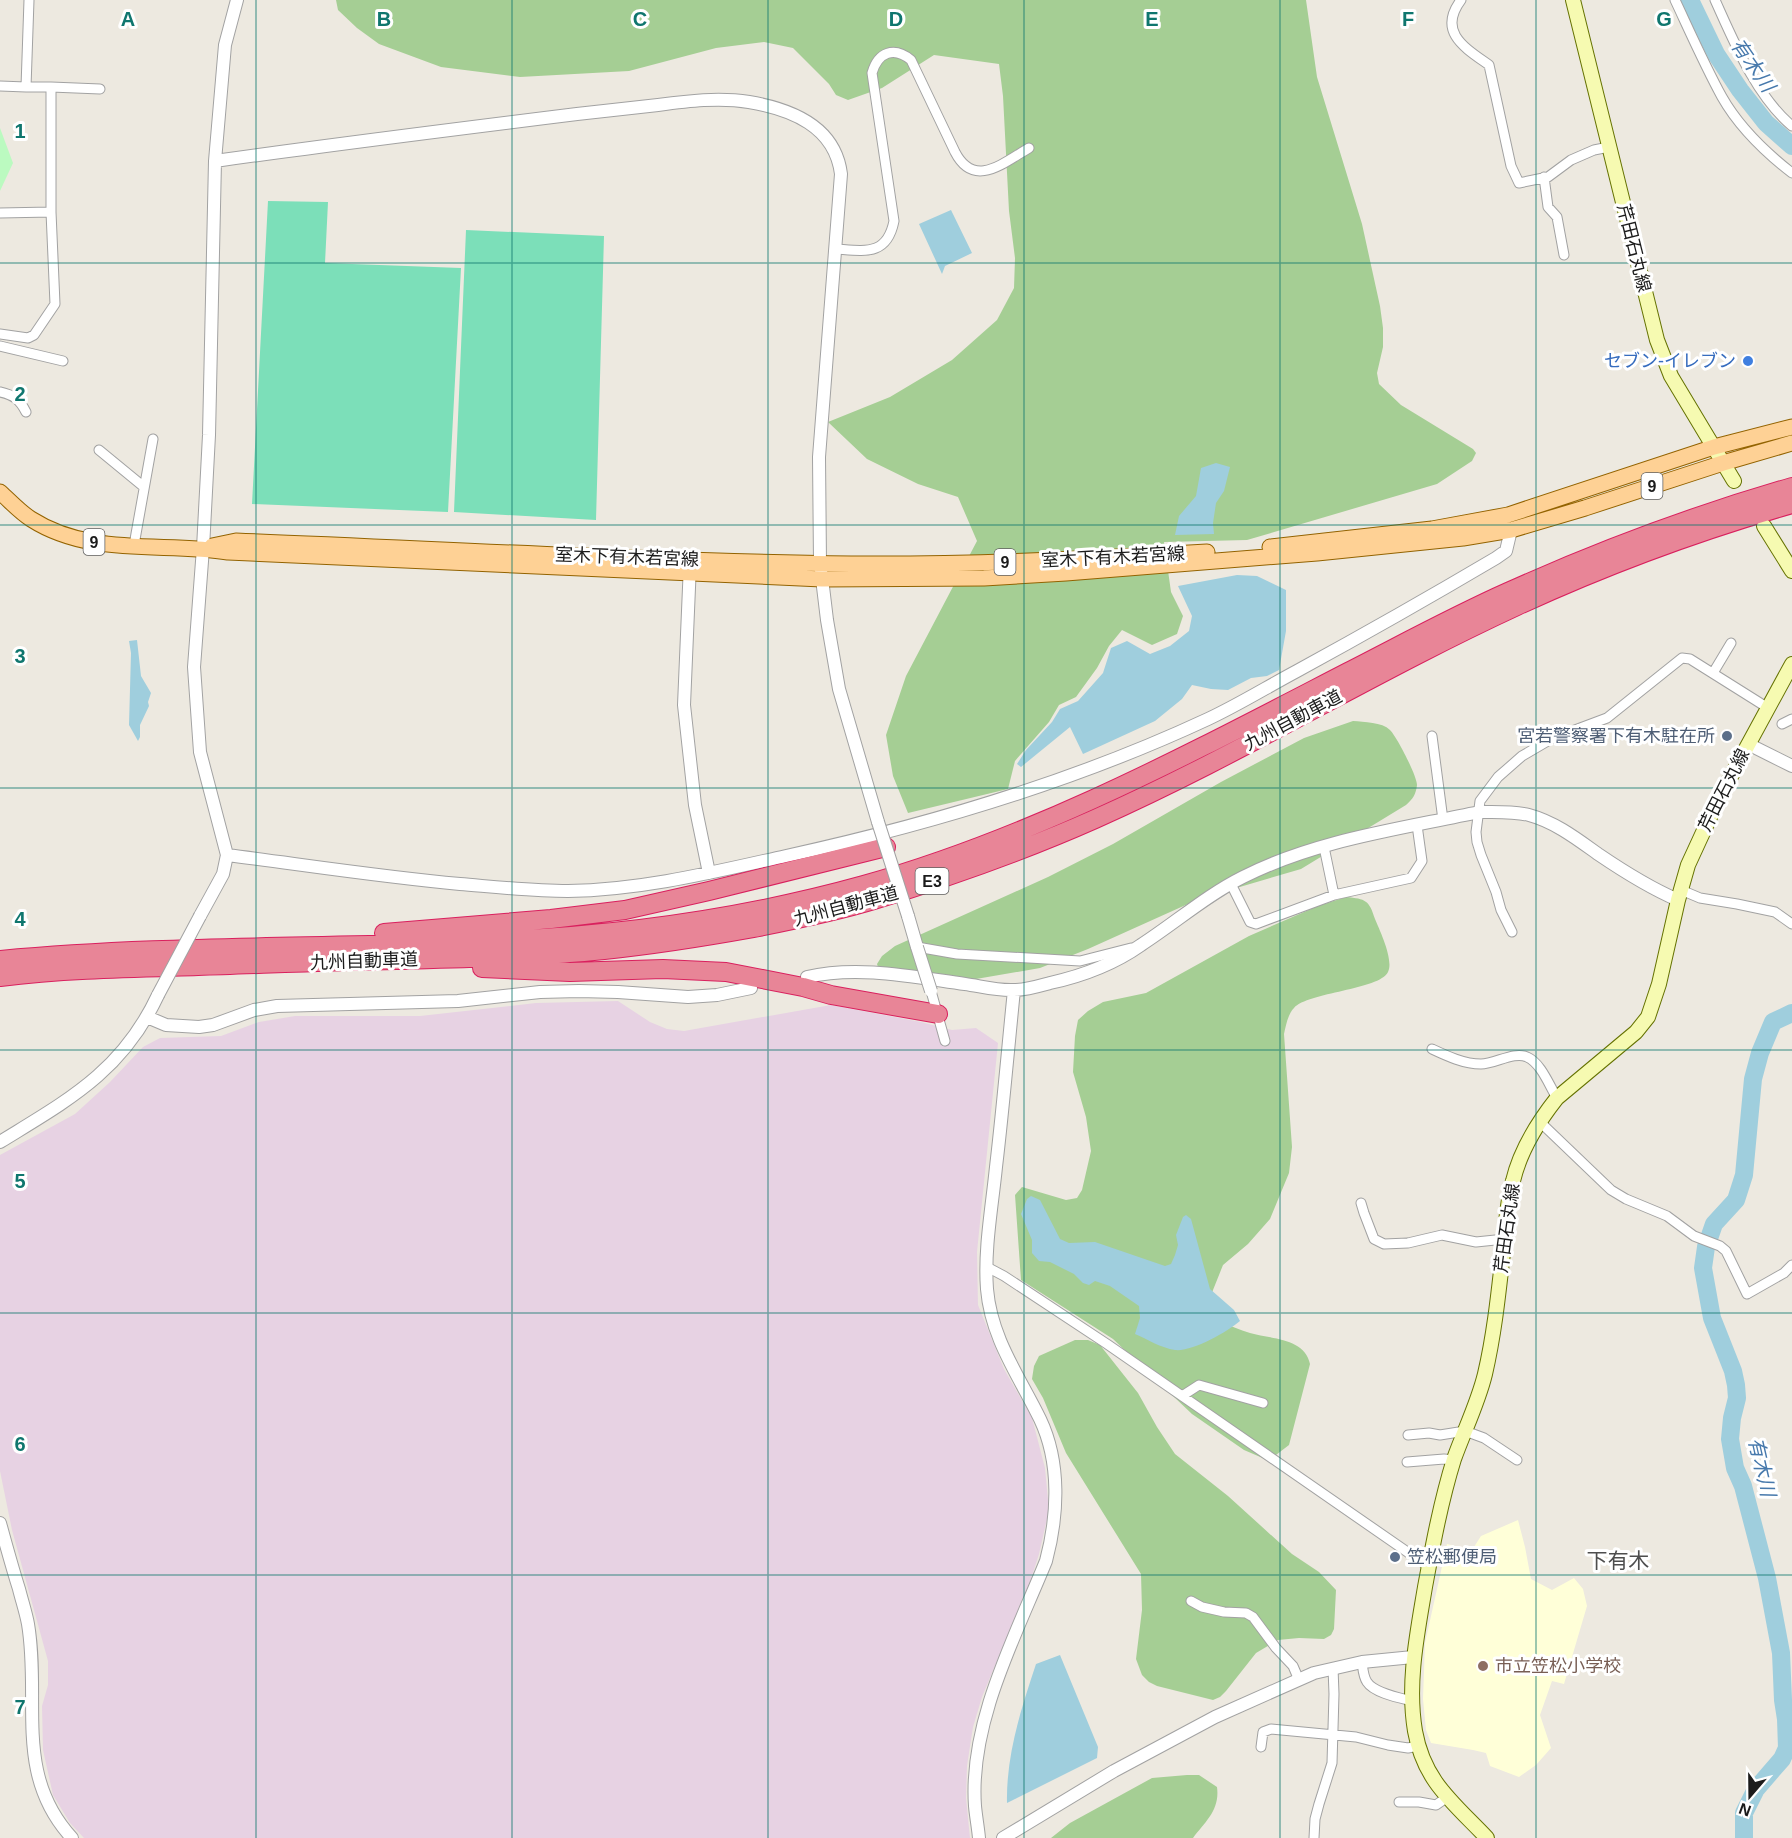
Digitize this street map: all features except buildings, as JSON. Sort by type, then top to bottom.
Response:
[{"type":"highway","name":"九州自動車道","points":[[0,960],[68,954],[206,948],[500,941],[597,934],[717,918],[785,905],[866,885],[960,854],[1031,827],[1131,782],[1435,627],[1506,592],[1588,556],[1678,522],[1792,487]]},
{"type":"highway","name":"九州自動車道","points":[[0,977],[72,970],[493,958],[600,951],[663,944],[719,934],[870,902],[965,871],[1098,818],[1229,754],[1513,608],[1593,572],[1684,538],[1792,504]]},
{"type":"highway","points":[[206,948],[551,919],[625,910],[879,848]]},
{"type":"highway","points":[[243,964],[311,969],[482,968],[570,972],[695,969],[726,972],[803,987],[831,995],[938,1014]]},
{"type":"main road","name":"芹田石丸線","points":[[1573,0],[1644,290],[1664,360],[1675,383],[1734,481]]},
{"type":"main road","name":"室木下有木若宮線","points":[[690,567],[820,562],[884,564],[1064,561],[1254,548],[1432,529],[1508,515],[1714,447],[1792,427]]},
{"type":"main road","name":"室木下有木若宮線","points":[[0,492],[29,518],[63,535],[89,542],[134,546],[203,548],[228,552],[690,567],[822,579],[984,578],[1328,552],[1463,538],[1511,530],[1792,443]]},
{"type":"main road","points":[[1764,526],[1792,570]]},
{"type":"main road","name":"芹田石丸線","points":[[1482,1836],[1446,1798],[1435,1782],[1418,1746],[1412,1701],[1413,1657],[1443,1500],[1454,1460],[1485,1377],[1494,1335],[1513,1181],[1524,1150],[1557,1098],[1636,1032],[1648,1017],[1659,984],[1679,895],[1688,866],[1716,802],[1792,664]]},
{"type":"street","points":[[26,87],[29,0]]},
{"type":"street","points":[[0,1142],[63,1103],[112,1064],[147,1017],[223,874],[227,855],[200,752],[194,667],[209,435],[215,161],[225,45],[237,0]]},
{"type":"street","points":[[1461,0],[1455,8],[1452,21],[1453,34],[1459,43],[1489,65],[1511,166],[1519,183],[1548,177],[1571,160],[1594,150],[1609,147]]},
{"type":"street","points":[[1676,0],[1723,98],[1752,137],[1769,155],[1792,173]]},
{"type":"street","points":[[1715,0],[1764,93],[1783,119],[1792,126]]},
{"type":"street","points":[[836,249],[864,251],[875,249],[886,243],[892,233],[894,221],[872,73],[879,57],[889,52],[899,52],[911,60],[964,166],[980,172],[990,170],[1029,148]]},
{"type":"street","points":[[0,86],[100,89]]},
{"type":"street","points":[[0,334],[28,338],[34,335],[55,304],[51,212],[51,87]]},
{"type":"street","points":[[215,161],[679,102],[724,99],[767,105],[808,121],[823,132],[840,164],[841,174],[819,457],[820,562],[827,620],[839,689],[878,822],[879,848],[908,916],[945,1041]]},
{"type":"street","points":[[1544,177],[1548,207],[1557,217],[1564,255]]},
{"type":"street","points":[[0,213],[51,212]]},
{"type":"street","points":[[0,346],[63,361]]},
{"type":"street","points":[[0,392],[15,397],[26,412]]},
{"type":"street","points":[[134,546],[153,439]]},
{"type":"street","points":[[99,450],[144,487]]},
{"type":"street","points":[[227,855],[418,880],[566,891],[628,888],[814,850],[1011,797],[1089,770],[1200,723],[1376,628],[1496,558],[1506,551],[1511,530]]},
{"type":"street","points":[[690,567],[684,705],[694,805],[709,873]]},
{"type":"street","points":[[1713,673],[1731,643]]},
{"type":"street","points":[[1512,932],[1500,910],[1496,892],[1481,855],[1476,832],[1480,801],[1498,777],[1522,756],[1551,739],[1607,718],[1682,658],[1690,659],[1768,708]]},
{"type":"street","points":[[1782,724],[1792,719]]},
{"type":"street","points":[[1432,736],[1443,820]]},
{"type":"street","points":[[1748,744],[1792,766]]},
{"type":"street","points":[[807,977],[846,972],[876,973],[1014,990],[1088,974],[1140,947],[1231,884],[1282,859],[1324,847],[1479,812],[1528,815],[1547,822],[1663,893],[1775,912],[1792,924]]},
{"type":"street","points":[[1231,884],[1251,922],[1256,924],[1334,895],[1411,878],[1422,861],[1417,825]]},
{"type":"street","points":[[1324,847],[1334,895]]},
{"type":"street","points":[[917,947],[957,954],[1080,961],[1140,947]]},
{"type":"street","points":[[147,1017],[166,1025],[199,1027],[213,1025],[254,1010],[277,1006],[458,1001],[540,992],[618,992],[688,997],[717,995],[751,988]]},
{"type":"street","points":[[979,1838],[975,1805],[975,1770],[980,1735],[992,1692],[1046,1562],[1056,1511],[1053,1463],[1048,1443],[1041,1421],[998,1337],[987,1290],[988,1239],[1014,990]]},
{"type":"street","points":[[1432,1049],[1448,1057],[1480,1064],[1498,1062],[1520,1055],[1528,1057],[1542,1072],[1557,1098]]},
{"type":"street","points":[[1540,1122],[1611,1190],[1626,1199],[1667,1216],[1694,1236],[1720,1246],[1726,1251],[1747,1294],[1784,1273],[1792,1265]]},
{"type":"street","points":[[1362,1203],[1374,1239],[1384,1244],[1408,1243],[1442,1235],[1476,1242],[1505,1239]]},
{"type":"street","points":[[987,1267],[1107,1344],[1429,1567]]},
{"type":"street","points":[[1182,1396],[1199,1385],[1263,1403]]},
{"type":"street","points":[[1408,1435],[1429,1433],[1440,1435],[1464,1431],[1484,1438],[1517,1460]]},
{"type":"street","points":[[1407,1462],[1454,1460]]},
{"type":"street","points":[[0,1523],[28,1623],[33,1662],[33,1747],[38,1776],[50,1808],[72,1838]]},
{"type":"street","points":[[1191,1601],[1202,1607],[1224,1612],[1246,1612],[1253,1617],[1293,1666],[1299,1680]]},
{"type":"street","points":[[1003,1838],[1114,1771],[1215,1717],[1314,1673],[1362,1662],[1413,1657]]},
{"type":"street","points":[[1362,1662],[1366,1681],[1372,1687],[1412,1701]]},
{"type":"street","points":[[1314,1838],[1318,1804],[1332,1763],[1333,1668]]},
{"type":"street","points":[[1262,1747],[1263,1732],[1271,1729],[1356,1737],[1408,1748],[1418,1746]]},
{"type":"street","points":[[1399,1802],[1436,1805],[1446,1798]]},
{"type":"shaded area","points":[[618,1001],[650,1022],[667,1029],[684,1031],[831,1005],[952,1030],[976,1028],[998,1043],[977,1252],[978,1305],[1004,1369],[1032,1418],[1045,1468],[1049,1510],[1032,1576],[982,1697],[973,1727],[967,1766],[966,1798],[970,1838],[84,1838],[70,1823],[53,1795],[43,1750],[42,1706],[48,1685],[48,1661],[12,1530],[0,1471],[0,1155],[75,1114],[143,1047],[160,1038],[221,1036],[259,1022],[295,1016],[420,1016],[536,1003]]},
{"type":"shaded area","points":[[1518,1520],[1531,1579],[1552,1590],[1574,1578],[1583,1589],[1587,1606],[1564,1684],[1552,1681],[1540,1715],[1551,1748],[1536,1765],[1519,1777],[1490,1766],[1486,1753],[1431,1743],[1426,1730],[1423,1699],[1425,1643],[1447,1544],[1463,1548],[1474,1547],[1481,1536]]},
{"type":"green space","points":[[336,0],[1306,0],[1317,77],[1362,224],[1380,306],[1383,347],[1377,373],[1379,384],[1401,405],[1476,453],[1472,461],[1437,484],[1247,540],[1164,542],[1171,592],[1183,616],[1177,634],[1152,645],[1122,630],[1076,697],[1059,705],[1049,722],[1015,761],[1008,789],[908,813],[893,776],[886,735],[906,676],[977,541],[958,497],[918,484],[867,459],[828,422],[890,397],[952,360],[997,320],[1014,288],[1015,258],[1009,211],[1003,96],[999,64],[934,55],[882,88],[848,100],[836,95],[829,84],[793,48],[764,42],[716,48],[629,71],[520,77],[441,67],[379,44],[338,10]]},
{"type":"green space","points":[[0,128],[13,163],[0,191]]},
{"type":"green space","points":[[268,201],[328,202],[325,263],[461,268],[448,512],[252,504]]},
{"type":"green space","points":[[466,230],[604,236],[596,520],[454,512]]},
{"type":"green space","points":[[1353,721],[1378,724],[1390,730],[1402,748],[1414,774],[1417,785],[1415,794],[1406,805],[1301,869],[1199,899],[1040,968],[976,979],[936,982],[880,973],[877,964],[882,956],[895,946],[1048,877],[1113,844],[1221,782],[1304,738]]},
{"type":"green space","points":[[1346,897],[1362,900],[1371,908],[1388,953],[1388,972],[1371,983],[1313,998],[1294,1008],[1290,1013],[1284,1034],[1292,1147],[1289,1173],[1270,1219],[1248,1244],[1223,1265],[1209,1300],[1219,1321],[1250,1333],[1294,1344],[1307,1355],[1310,1364],[1289,1445],[1272,1458],[1265,1459],[1244,1450],[1192,1414],[1113,1339],[1021,1280],[1015,1195],[1022,1187],[1066,1200],[1077,1198],[1082,1190],[1091,1151],[1086,1117],[1073,1072],[1078,1020],[1103,1002],[1146,993],[1249,936],[1318,906]]},
{"type":"green space","points":[[1075,1340],[1088,1340],[1100,1345],[1138,1393],[1175,1454],[1228,1496],[1292,1554],[1319,1572],[1336,1590],[1334,1629],[1331,1635],[1324,1639],[1278,1640],[1256,1653],[1226,1691],[1213,1700],[1157,1686],[1142,1675],[1136,1659],[1142,1610],[1141,1574],[1066,1453],[1043,1398],[1032,1379],[1034,1366],[1039,1356]]},
{"type":"green space","points":[[1199,1775],[1217,1787],[1214,1809],[1193,1838],[1051,1838],[1070,1823],[1152,1778]]},
{"type":"water","points":[[951,210],[972,253],[945,266],[942,274],[919,224]]},
{"type":"water","points":[[1216,463],[1230,467],[1224,491],[1216,503],[1214,534],[1175,535],[1179,516],[1196,496],[1201,468]]},
{"type":"water","points":[[1237,575],[1257,576],[1286,590],[1286,631],[1279,670],[1267,676],[1251,678],[1228,690],[1192,685],[1182,699],[1155,721],[1083,754],[1070,727],[1021,767],[1017,764],[1060,709],[1078,701],[1103,673],[1111,648],[1127,641],[1150,654],[1170,646],[1189,631],[1192,616],[1178,586]]},
{"type":"water","points":[[137,640],[141,676],[151,693],[149,706],[140,725],[138,741],[129,725],[131,653],[129,641]]},
{"type":"water","points":[[1031,1196],[1040,1200],[1060,1239],[1069,1243],[1095,1242],[1165,1266],[1171,1264],[1175,1255],[1178,1245],[1176,1235],[1186,1215],[1191,1219],[1210,1289],[1234,1310],[1240,1321],[1209,1340],[1182,1350],[1165,1347],[1135,1334],[1140,1318],[1139,1306],[1110,1286],[1095,1281],[1089,1285],[1083,1283],[1074,1274],[1050,1262],[1039,1261],[1032,1253],[1032,1240],[1021,1214],[1027,1199]]},
{"type":"water","points":[[1060,1655],[1098,1747],[1097,1758],[1007,1803],[1012,1750],[1036,1664]]},
{"type":"waterway","name":"有木川","points":[[1690,0],[1716,54],[1740,90],[1766,123],[1792,146]]},
{"type":"waterway","name":"有木川","points":[[1744,1838],[1744,1813],[1756,1789],[1782,1759],[1787,1748],[1786,1719],[1781,1653],[1767,1578],[1743,1486],[1735,1468],[1730,1439],[1737,1398],[1736,1385],[1733,1371],[1712,1318],[1703,1268],[1706,1247],[1714,1224],[1736,1200],[1744,1175],[1753,1079],[1760,1053],[1773,1022],[1792,1013]]},
{"type":"place","name":"セブン-イレブン","points":[[1748,361]]},
{"type":"place","name":"宮若警察署下有木駐在所","points":[[1727,736]]},
{"type":"place","name":"笠松郵便局","points":[[1395,1557]]},
{"type":"place","name":"市立笠松小学校","points":[[1483,1666]]},
{"type":"district","name":"下有木","points":[[1618,1560]]}]
